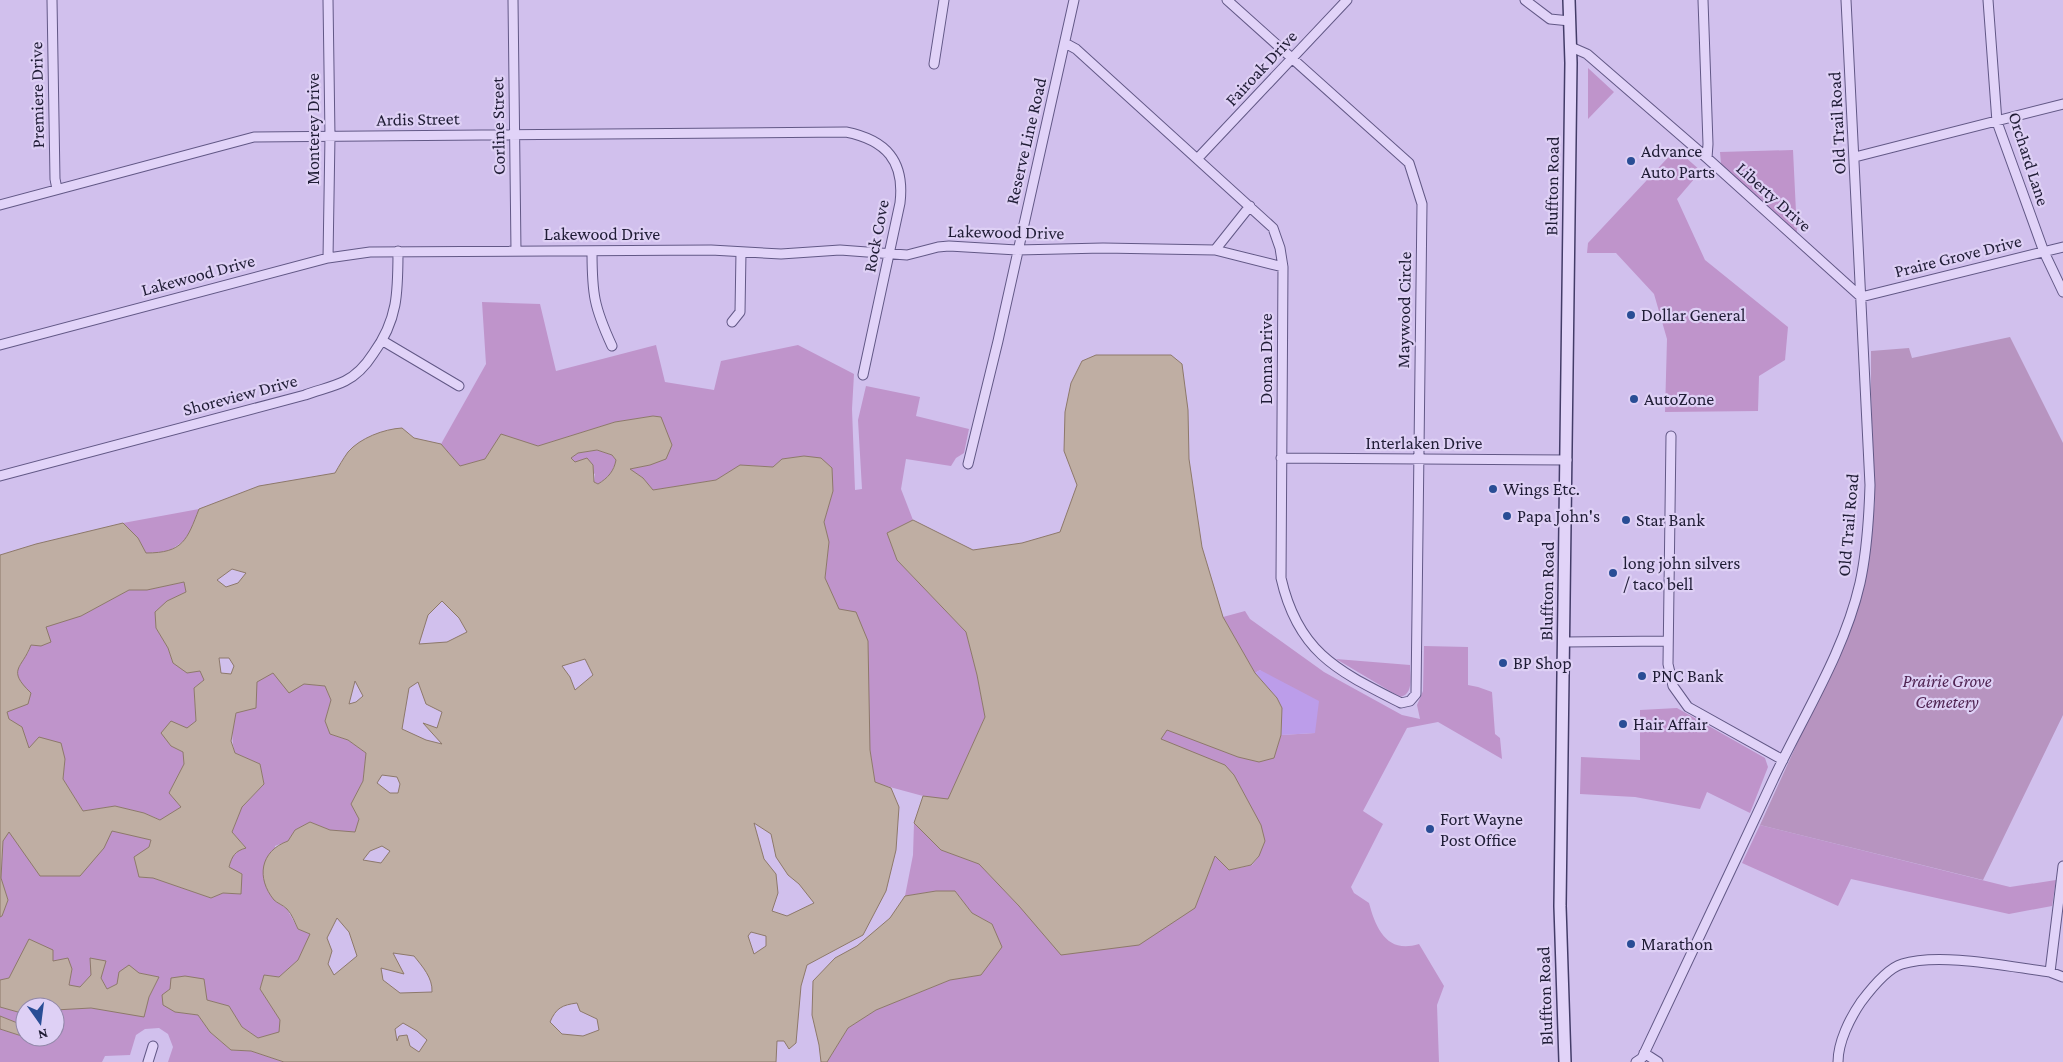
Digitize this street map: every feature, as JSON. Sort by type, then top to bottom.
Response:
[{"type":"main road","name":"Bluffton Road","points":[[1565,1062],[1560,920],[1567,460],[1571,47],[1569,0]]},
{"type":"street","name":"Premiere Drive","points":[[52,0],[55,179],[58,189]]},
{"type":"street","name":"Monterey Drive","points":[[328,0],[330,136],[328,258]]},
{"type":"street","name":"Corline Street","points":[[513,0],[516,251]]},
{"type":"street","points":[[934,64],[944,0]]},
{"type":"street","name":"Reserve Line Road","points":[[968,464],[998,341],[1074,0]]},
{"type":"street","name":"Maywood Circle","points":[[1227,0],[1409,163],[1422,204],[1416,694],[1410,701]]},
{"type":"street","name":"Fairoak Drive","points":[[1198,158],[1347,0]]},
{"type":"street","points":[[1525,0],[1550,19],[1570,22]]},
{"type":"street","points":[[1703,0],[1707,158]]},
{"type":"street","name":"Old Trail Road","points":[[1641,1058],[1815,695],[1844,632],[1860,583],[1866,548],[1870,485],[1846,0]]},
{"type":"street","name":"Orchard Lane","points":[[1988,0],[1996,122],[2044,252],[2063,292]]},
{"type":"street","name":"Donna Drive","points":[[1065,43],[1076,49],[1273,228],[1280,248],[1283,267],[1281,578],[1288,606],[1295,622],[1306,638],[1329,662],[1349,676],[1401,704],[1410,701]]},
{"type":"street","name":"Liberty Drive","points":[[1571,47],[1587,54],[1707,158],[1861,297]]},
{"type":"street","points":[[1855,157],[2063,104]]},
{"type":"street","name":"Ardis Street","points":[[0,205],[254,138],[846,132]]},
{"type":"street","name":"Rock Cove","points":[[846,132],[876,142],[885,149],[898,167],[902,190],[863,375]]},
{"type":"street","points":[[1215,250],[1250,206]]},
{"type":"street","name":"Lakewood Drive","points":[[0,345],[349,254],[711,250],[781,254],[840,250],[912,254],[949,246],[1017,250],[1103,248],[1215,250],[1283,267]]},
{"type":"street","name":"Praire Grove Drive","points":[[1861,297],[2063,247]]},
{"type":"street","points":[[592,251],[592,288],[595,306],[612,346]]},
{"type":"street","name":"Shoreview Drive","points":[[0,476],[305,395],[345,381],[367,363],[383,341],[396,309],[398,252]]},
{"type":"street","points":[[732,322],[740,312],[740,252]]},
{"type":"street","points":[[383,341],[460,386]]},
{"type":"street","points":[[1670,436],[1668,664],[1673,686],[1688,707],[1783,760]]},
{"type":"street","name":"Interlaken Drive","points":[[1281,458],[1567,460]]},
{"type":"street","points":[[1564,642],[1668,641]]},
{"type":"street","points":[[2050,972],[2063,866]]},
{"type":"street","points":[[1838,1062],[1838,1054],[1852,1014],[1875,984],[1901,964],[1940,959],[2050,972],[2063,977]]},
{"type":"street","points":[[148,1062],[153,1046]]},
{"type":"street","points":[[1641,1058],[1658,1062]]},
{"type":"shaded area","points":[[1588,68],[1614,92],[1588,119]]},
{"type":"shaded area","points":[[1676,149],[1701,171],[1677,199],[1705,260],[1788,327],[1785,360],[1759,376],[1758,411],[1665,412],[1667,339],[1654,294],[1616,253],[1587,253],[1588,243]]},
{"type":"shaded area","points":[[1793,150],[1797,233],[1721,164],[1720,152]]},
{"type":"shaded area","points":[[482,302],[540,304],[556,371],[656,345],[665,382],[714,390],[721,361],[798,345],[854,374],[852,409],[855,490],[862,489],[858,420],[866,386],[920,397],[916,416],[969,429],[964,453],[956,458],[951,466],[906,459],[901,489],[913,520],[887,533],[897,560],[966,632],[977,675],[985,717],[948,800],[923,796],[875,783],[870,750],[839,610],[825,578],[829,542],[824,522],[833,491],[804,456],[782,459],[773,467],[740,465],[716,480],[653,490],[643,478],[630,469],[650,465],[661,417],[653,416],[615,422],[538,446],[501,435],[485,459],[460,466],[441,444],[486,364]]},
{"type":"shaded area","points":[[1096,355],[1171,355],[1182,364],[1188,410],[1189,459],[1202,547],[1223,617],[1255,673],[1277,698],[1282,708],[1281,735],[1274,758],[1259,762],[1238,757],[1167,730],[1161,739],[1225,765],[1234,775],[1261,825],[1265,841],[1259,856],[1251,865],[1229,870],[1215,856],[1195,908],[1139,945],[1061,955],[1019,906],[979,864],[941,850],[914,823],[923,796],[948,799],[985,717],[966,632],[897,560],[887,533],[913,520],[973,550],[1022,543],[1060,532],[1077,485],[1064,451],[1065,412],[1071,383],[1082,361]]},
{"type":"shaded area","points":[[653,416],[661,417],[672,445],[666,459],[630,469],[643,478],[653,490],[716,480],[740,465],[773,467],[782,459],[804,456],[821,458],[832,468],[833,491],[824,522],[829,542],[825,578],[839,609],[856,612],[868,641],[870,750],[875,782],[891,788],[899,807],[896,850],[886,891],[863,935],[807,965],[801,986],[796,1043],[789,1049],[784,1041],[777,1041],[776,1062],[284,1062],[251,1051],[231,1050],[210,1032],[198,1015],[175,1012],[163,1005],[162,995],[170,989],[171,978],[185,976],[204,979],[207,1000],[229,1006],[242,1027],[258,1038],[279,1032],[280,1020],[260,989],[264,975],[279,977],[298,960],[310,934],[298,929],[289,911],[274,900],[268,892],[263,874],[267,858],[271,851],[288,841],[295,830],[310,822],[330,830],[355,832],[359,819],[351,804],[363,781],[366,753],[348,740],[330,734],[325,721],[331,700],[325,686],[304,684],[289,693],[273,673],[257,682],[256,708],[236,713],[231,741],[235,753],[260,764],[264,784],[242,807],[232,832],[246,848],[234,854],[229,867],[242,874],[241,894],[223,893],[211,898],[153,878],[139,877],[134,857],[149,847],[151,840],[112,831],[104,848],[80,876],[40,876],[9,832],[3,841],[1,878],[8,900],[0,917],[0,555],[36,544],[123,523],[138,538],[146,553],[168,550],[182,543],[187,537],[199,509],[259,486],[335,473],[348,452],[359,442],[388,430],[402,428],[414,438],[441,444],[460,466],[485,459],[501,434],[538,446],[615,422]],"holes":[[[597,450],[612,455],[616,460],[610,474],[598,484],[594,482],[593,465],[587,458],[575,462],[571,458],[578,453]],[[232,569],[246,573],[238,583],[226,587],[217,580]],[[184,582],[186,592],[167,601],[155,612],[156,628],[168,648],[173,663],[187,673],[200,671],[204,680],[194,688],[196,721],[187,728],[171,721],[161,733],[171,746],[183,752],[184,764],[169,793],[181,807],[160,820],[144,813],[115,806],[83,811],[63,779],[65,759],[61,743],[39,737],[29,748],[22,727],[9,719],[7,712],[28,704],[31,693],[19,679],[18,669],[31,645],[41,646],[51,642],[46,627],[81,616],[129,590],[147,590]],[[442,601],[459,618],[467,632],[447,642],[419,644],[428,615]],[[219,658],[229,658],[234,666],[231,674],[221,673]],[[585,659],[593,675],[575,690],[570,677],[562,666]],[[355,681],[363,696],[356,702],[349,704]],[[418,682],[426,704],[442,712],[437,728],[423,723],[442,744],[426,740],[402,729],[409,688]],[[382,775],[397,777],[400,784],[398,793],[390,793],[377,783]],[[754,823],[771,834],[776,857],[788,875],[799,884],[814,903],[787,916],[772,911],[778,893],[776,874],[764,859]],[[382,846],[390,851],[381,863],[363,860],[370,851]],[[337,918],[349,932],[357,956],[334,975],[328,964],[332,951],[327,938]],[[751,932],[766,936],[766,946],[754,954],[748,936]],[[393,953],[414,956],[429,977],[432,992],[400,993],[383,980],[381,968],[404,974]],[[577,1003],[580,1011],[597,1019],[599,1030],[583,1036],[562,1034],[550,1022],[557,1010],[563,1006]],[[403,1023],[417,1031],[427,1040],[419,1052],[410,1046],[407,1035],[399,1036],[397,1041],[395,1029]]]},
{"type":"shaded area","points":[[597,450],[612,455],[616,460],[610,474],[598,484],[594,482],[595,474],[574,462],[571,458],[578,453]]},
{"type":"shaded area","points":[[199,509],[188,538],[166,553],[146,553],[138,538],[123,523]]},
{"type":"shaded area","points":[[184,582],[186,592],[167,601],[156,628],[168,648],[173,663],[200,670],[204,680],[194,688],[196,721],[171,746],[183,752],[184,764],[169,793],[181,807],[161,820],[144,813],[115,806],[83,811],[63,779],[65,759],[29,749],[22,728],[9,719],[7,712],[20,706],[31,693],[21,684],[17,674],[18,664],[28,653],[31,645],[45,627],[59,621],[81,616],[129,590],[147,590]]},
{"type":"shaded area","points":[[1245,611],[1250,619],[1324,672],[1402,715],[1420,719],[1417,705],[1423,691],[1424,646],[1468,647],[1468,685],[1492,692],[1495,734],[1500,738],[1502,759],[1438,722],[1407,728],[1363,811],[1383,824],[1351,887],[1354,893],[1369,903],[1375,922],[1385,937],[1399,945],[1419,944],[1444,986],[1437,1005],[1439,1062],[827,1062],[848,1028],[876,1010],[950,980],[981,975],[992,924],[972,913],[955,891],[936,891],[905,896],[913,855],[914,823],[941,850],[979,864],[1019,906],[1195,908],[1215,856],[1229,870],[1252,865],[1259,856],[1248,801],[1234,775],[1160,739],[1167,729],[1238,757],[1274,758],[1281,735],[1315,733],[1260,670],[1255,673],[1223,617]]},
{"type":"shaded area","points":[[1336,659],[1410,665],[1411,680],[1409,689],[1400,697]]},
{"type":"shaded area","points":[[273,673],[304,684],[325,686],[331,700],[325,721],[330,734],[348,740],[366,753],[363,781],[351,804],[359,819],[355,833],[330,830],[310,822],[295,830],[288,841],[275,846],[274,900],[287,909],[298,929],[311,934],[298,960],[279,977],[264,975],[260,989],[280,1020],[280,1032],[258,1038],[242,1027],[229,1006],[207,1000],[175,1012],[198,1015],[210,1032],[231,1050],[251,1051],[284,1062],[168,1062],[173,1047],[168,1034],[159,1028],[145,1029],[136,1035],[130,1055],[105,1056],[102,1062],[0,1062],[0,1029],[15,1034],[15,1047],[65,1047],[65,1009],[91,1008],[144,1016],[149,997],[159,977],[139,973],[107,989],[91,958],[91,975],[79,988],[69,985],[72,969],[62,960],[53,961],[30,939],[9,978],[0,980],[0,917],[8,900],[1,878],[3,841],[9,831],[104,848],[112,830],[151,840],[139,877],[153,878],[211,898],[223,893],[241,894],[230,867],[230,861],[237,851],[246,848],[232,832],[242,807],[264,784],[260,764],[235,753],[232,734],[239,706],[258,682]]},
{"type":"shaded area","points":[[1677,708],[1765,758],[1768,767],[1750,813],[1707,792],[1700,809],[1635,797],[1580,794],[1581,757],[1640,760],[1640,710]]},
{"type":"shaded area","points":[[1760,825],[2010,887],[2056,880],[2052,906],[2009,914],[1851,879],[1838,906],[1742,863]]},
{"type":"shaded area","points":[[936,891],[955,891],[972,913],[992,924],[1002,947],[981,975],[950,980],[876,1010],[848,1028],[827,1062],[821,1062],[812,1015],[813,981],[835,958],[857,946],[890,918],[905,896]]},
{"type":"shaded area","points":[[29,939],[53,950],[53,961],[68,958],[72,969],[69,985],[80,987],[91,975],[90,958],[106,961],[101,978],[107,989],[117,984],[119,972],[129,965],[139,973],[159,977],[149,997],[144,1017],[91,1008],[65,1009],[65,997],[15,997],[15,1011],[0,1007],[0,980],[9,978]]},
{"type":"shaded area","points":[[0,1007],[15,1011],[15,1022],[0,1016]]},
{"type":"shaded area","points":[[0,1016],[15,1022],[15,1034],[0,1029]]},
{"type":"sand","points":[[1260,670],[1319,701],[1315,733],[1281,735],[1282,708],[1277,698],[1255,673]]},
{"type":"green space","name":"Prairie Grove Cemetery","points":[[2010,337],[2063,443],[2063,715],[1983,880],[1760,825],[1805,726],[1868,564],[1875,501],[1871,351],[1909,348],[1912,358]]},
{"type":"place","name":"Advance Auto Parts","points":[[1631,161]]},
{"type":"place","name":"Dollar General","points":[[1631,315]]},
{"type":"place","name":"AutoZone","points":[[1634,399]]},
{"type":"place","name":"Wings Etc.","points":[[1493,489]]},
{"type":"place","name":"Papa John's","points":[[1507,516]]},
{"type":"place","name":"Star Bank","points":[[1626,520]]},
{"type":"place","name":"long john silvers / taco bell","points":[[1613,573]]},
{"type":"place","name":"BP Shop","points":[[1503,663]]},
{"type":"place","name":"PNC Bank","points":[[1642,676]]},
{"type":"place","name":"Hair Affair","points":[[1623,724]]},
{"type":"place","name":"Fort Wayne Post Office","points":[[1430,829]]},
{"type":"place","name":"Marathon","points":[[1631,944]]}]
